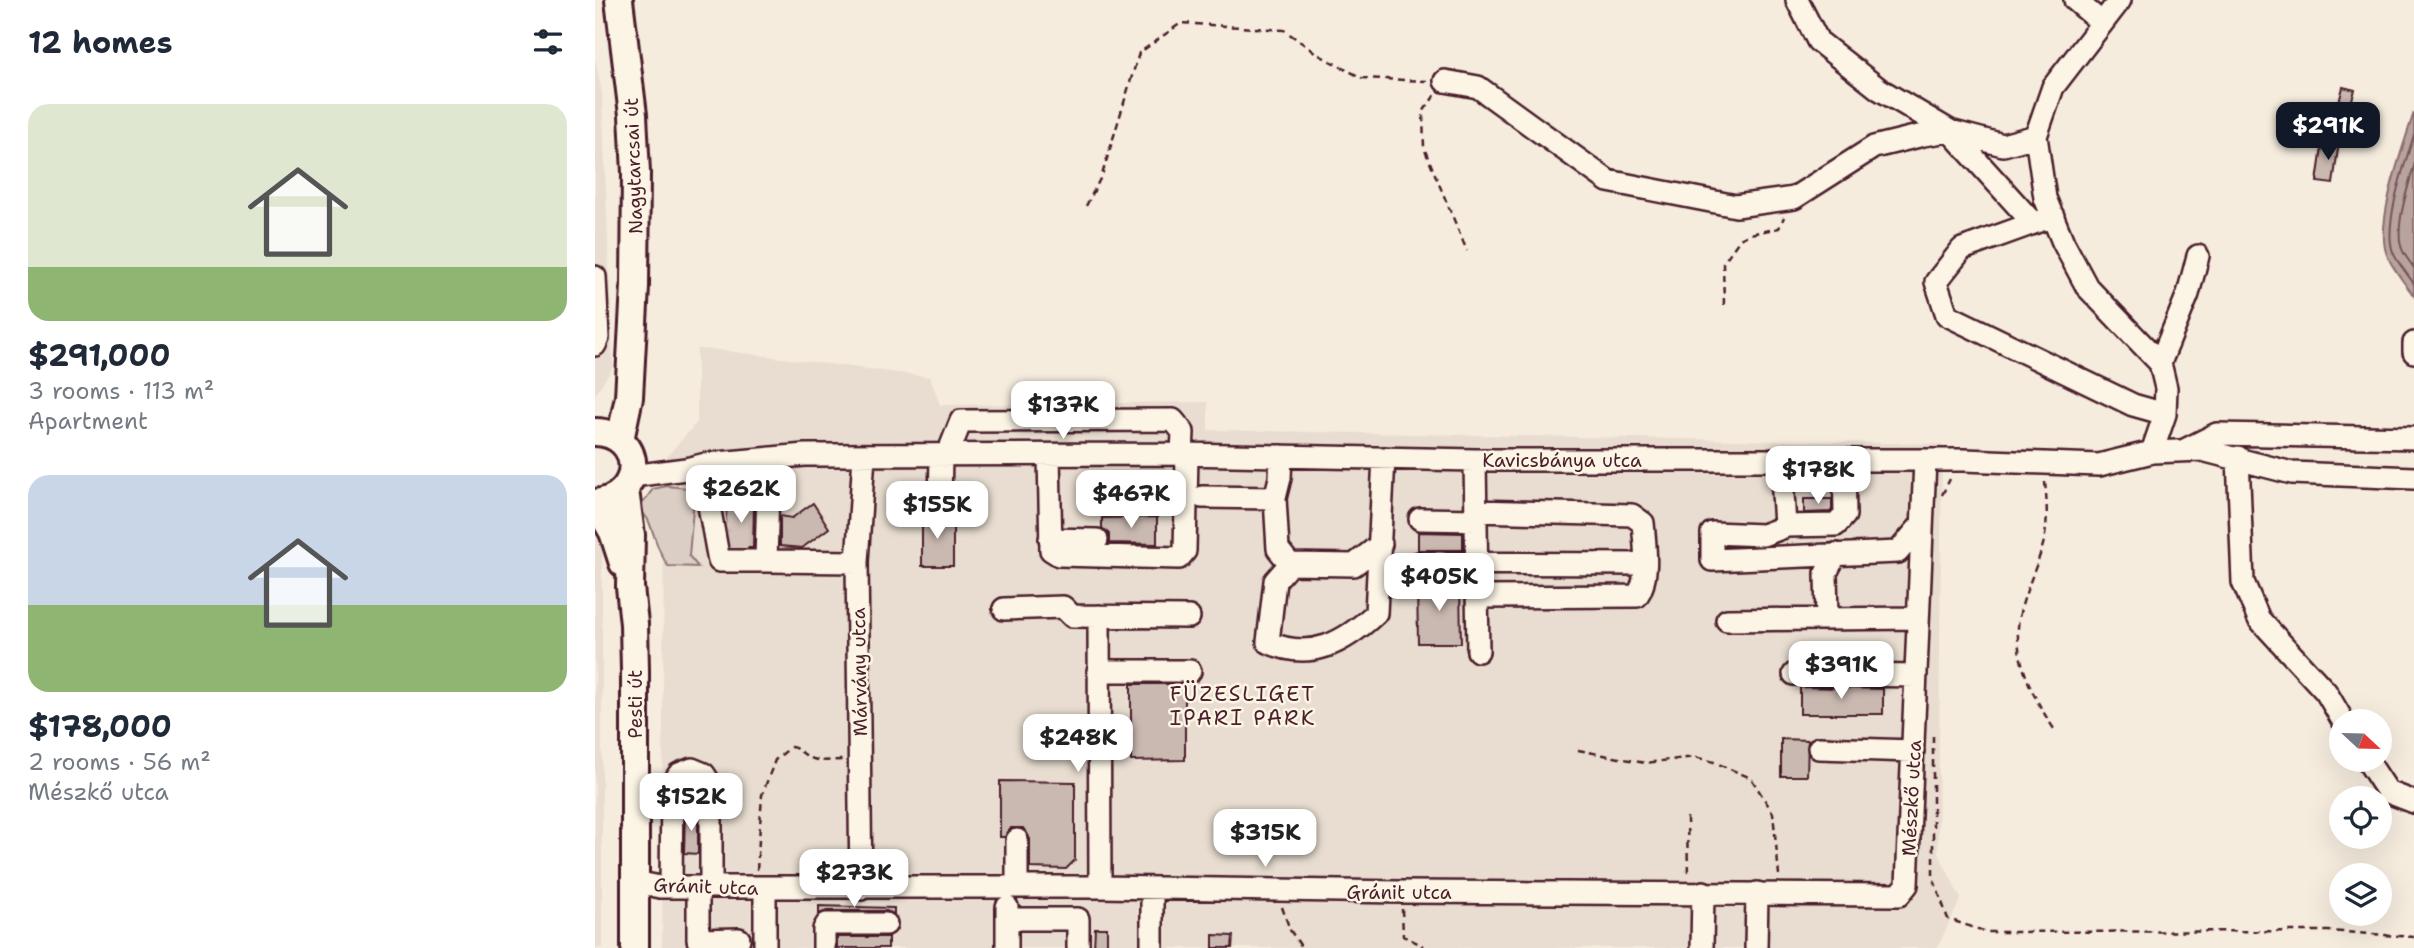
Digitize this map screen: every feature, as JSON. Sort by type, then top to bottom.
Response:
[{"type":"main road","name":"Nagytarcsai út","points":[[617,455],[629,397],[635,286],[636,173],[633,115],[619,0]]},
{"type":"main road","points":[[596,503],[613,500],[617,455]]},
{"type":"main road","name":"Pesti út","points":[[617,455],[631,535],[630,587],[635,670],[635,948]]},
{"type":"main road","name":"Pesti út","points":[[596,503],[613,532],[630,587]]},
{"type":"street","points":[[1797,0],[1818,41],[1879,89],[1949,131],[2043,219],[2063,242],[2087,286],[2160,363],[2166,388],[2165,414],[2152,452]]},
{"type":"street","points":[[2075,0],[2102,23]]},
{"type":"street","points":[[2043,219],[2045,198],[2036,136],[2053,87],[2120,0]]},
{"type":"street","points":[[1445,81],[1478,87],[1608,181],[1736,206],[1794,198],[1874,147],[1949,131],[2003,145],[2036,136]]},
{"type":"street","points":[[2043,219],[1962,249],[1936,282],[1947,315],[2133,405],[2165,414]]},
{"type":"street","points":[[2160,363],[2188,294],[2198,256]]},
{"type":"street","points":[[595,277],[598,338],[595,345]]},
{"type":"street","points":[[2414,343],[2414,352]]},
{"type":"street","points":[[940,504],[944,456],[961,421],[1173,420],[1183,432],[1194,500],[1185,551],[1179,558],[1059,555],[1051,550],[1045,421]]},
{"type":"street","points":[[2183,451],[2217,434],[2414,438]]},
{"type":"street","name":"Kavicsbánya utca","points":[[617,455],[686,469],[706,464],[805,455],[1185,455],[1475,460],[1964,460],[2099,466],[2152,452],[2202,450],[2238,457],[2292,473],[2414,478]]},
{"type":"street","name":"Márvány utca","points":[[852,924],[857,889],[859,759],[857,562],[864,456]]},
{"type":"street","points":[[1282,456],[1275,498],[1278,549],[1290,564]]},
{"type":"street","points":[[2238,457],[2243,582],[2259,619],[2326,692],[2336,709]]},
{"type":"street","points":[[1290,564],[1275,582],[1268,642],[1281,648],[1314,650],[1352,635],[1376,613],[1384,458]]},
{"type":"street","points":[[1475,460],[1478,651]]},
{"type":"street","points":[[1781,460],[1787,526]]},
{"type":"street","points":[[1844,460],[1845,515],[1836,525],[1787,526],[1763,535],[1712,533],[1713,560],[1898,552],[1922,524]]},
{"type":"street","name":"Mészkő utca","points":[[1907,884],[1924,460]]},
{"type":"street","points":[[706,464],[706,489],[720,530],[719,561],[762,537],[857,562]]},
{"type":"street","points":[[706,489],[768,489],[762,537]]},
{"type":"street","points":[[1103,503],[1275,498]]},
{"type":"street","points":[[1420,519],[1632,515],[1643,523],[1644,587],[1637,596],[1477,597]]},
{"type":"street","points":[[1050,539],[1097,540]]},
{"type":"street","points":[[1290,564],[1354,565],[1381,544]]},
{"type":"street","points":[[1827,619],[1826,573],[1836,554]]},
{"type":"street","points":[[1419,563],[1644,564]]},
{"type":"street","points":[[1004,609],[1063,607],[1072,616],[1189,617]]},
{"type":"street","points":[[1100,616],[1100,887]]},
{"type":"street","points":[[1727,620],[1918,618]]},
{"type":"street","points":[[1098,666],[1190,671]]},
{"type":"street","points":[[1794,674],[1916,676]]},
{"type":"street","points":[[1819,748],[1913,751]]},
{"type":"street","points":[[671,887],[672,795],[675,779],[685,770],[698,770],[708,779],[711,794],[711,834],[698,940],[739,939]]},
{"type":"street","points":[[2375,772],[2388,792],[2414,802]]},
{"type":"street","points":[[672,834],[711,834]]},
{"type":"street","points":[[672,834],[711,834]]},
{"type":"street","points":[[1007,948],[1007,919],[1017,840]]},
{"type":"street","name":"Gránit utca","points":[[635,882],[671,887],[857,889],[1100,887],[1899,895],[1907,884]]},
{"type":"street","points":[[761,887],[765,948]]},
{"type":"street","points":[[1152,888],[1152,948]]},
{"type":"street","points":[[1695,892],[1702,948]]},
{"type":"street","points":[[1756,948],[1757,892]]},
{"type":"street","points":[[1007,919],[1078,919],[1078,948]]},
{"type":"street","points":[[824,948],[824,929],[827,924],[886,924]]},
{"type":"path","points":[[1086,206],[1102,174],[1139,53],[1181,23],[1284,30],[1319,55],[1362,78],[1445,81]]},
{"type":"path","points":[[1445,81],[1423,112],[1424,148],[1467,251]]},
{"type":"path","points":[[1724,305],[1723,263],[1740,239],[1779,228],[1794,198]]},
{"type":"path","points":[[1941,498],[1964,460]]},
{"type":"path","points":[[2031,463],[2045,478],[2048,509],[2044,540],[2020,615],[2018,640],[2027,683],[2054,729]]},
{"type":"path","points":[[1933,727],[1933,877],[1948,919],[1987,932],[2329,931],[2414,937]]},
{"type":"path","points":[[761,887],[762,795],[775,760],[791,747],[796,747],[807,756],[818,760],[859,759]]},
{"type":"path","points":[[1578,750],[1645,763],[1695,757],[1751,778],[1773,813],[1781,893]]},
{"type":"path","points":[[1687,817],[1695,892]]},
{"type":"path","points":[[1277,890],[1290,930],[1302,948]]},
{"type":"path","points":[[1401,892],[1403,936],[1422,945],[1422,948]]},
{"type":"shaded area","points":[[595,59],[602,93],[613,367],[595,395]]},
{"type":"shaded area","points":[[697,349],[930,377],[940,405],[1208,402],[1208,430],[1942,444],[1938,852],[1961,899],[1937,948],[662,948],[664,460],[697,422]]},
{"type":"shaded area","points":[[667,486],[687,488],[694,497],[689,556],[698,567],[668,566],[640,507],[653,489]]},
{"type":"shaded area","points":[[595,539],[602,542],[602,948],[595,948]]},
{"type":"water","points":[[2414,112],[2414,296],[2387,255],[2384,224],[2392,184]]},
{"type":"building","points":[[2343,87],[2355,90],[2348,113],[2337,110]]},
{"type":"building","points":[[2323,140],[2339,142],[2333,184],[2317,182]]},
{"type":"building","points":[[1804,499],[1832,499],[1832,510],[1804,513]]},
{"type":"building","points":[[813,503],[829,528],[802,548],[780,546],[780,516],[792,518]]},
{"type":"building","points":[[726,504],[754,504],[753,548],[730,548]]},
{"type":"building","points":[[922,516],[953,516],[953,566],[922,566]]},
{"type":"building","points":[[1157,517],[1157,544],[1109,543],[1109,534],[1102,528],[1102,518]]},
{"type":"building","points":[[1418,532],[1463,533],[1463,550],[1418,550]]},
{"type":"building","points":[[1417,583],[1460,583],[1461,643],[1418,643]]},
{"type":"building","points":[[1131,684],[1185,684],[1185,760],[1131,761]]},
{"type":"building","points":[[1800,687],[1883,689],[1883,714],[1800,714]]},
{"type":"building","points":[[1781,739],[1808,740],[1807,776],[1781,776]]},
{"type":"building","points":[[1000,781],[1075,782],[1075,860],[1066,869],[1030,868],[1030,839],[1023,828],[1011,828],[1005,837],[1000,837]]},
{"type":"building","points":[[685,811],[698,811],[698,854],[684,853]]},
{"type":"building","points":[[819,906],[894,908],[894,914],[886,911],[827,911],[819,914]]},
{"type":"building","points":[[1095,928],[1107,928],[1107,948],[1094,948]]},
{"type":"building","points":[[1213,935],[1233,936],[1232,948],[1213,948]]},
{"type":"building","points":[[837,937],[888,937],[888,948],[837,948]]},
{"type":"tunnel","points":[[727,520],[755,521]]},
{"type":"tunnel","points":[[727,540],[755,541]]},
{"type":"district","name":"FÜZESLIGET IPARI PARK","points":[[1243,706]]}]
